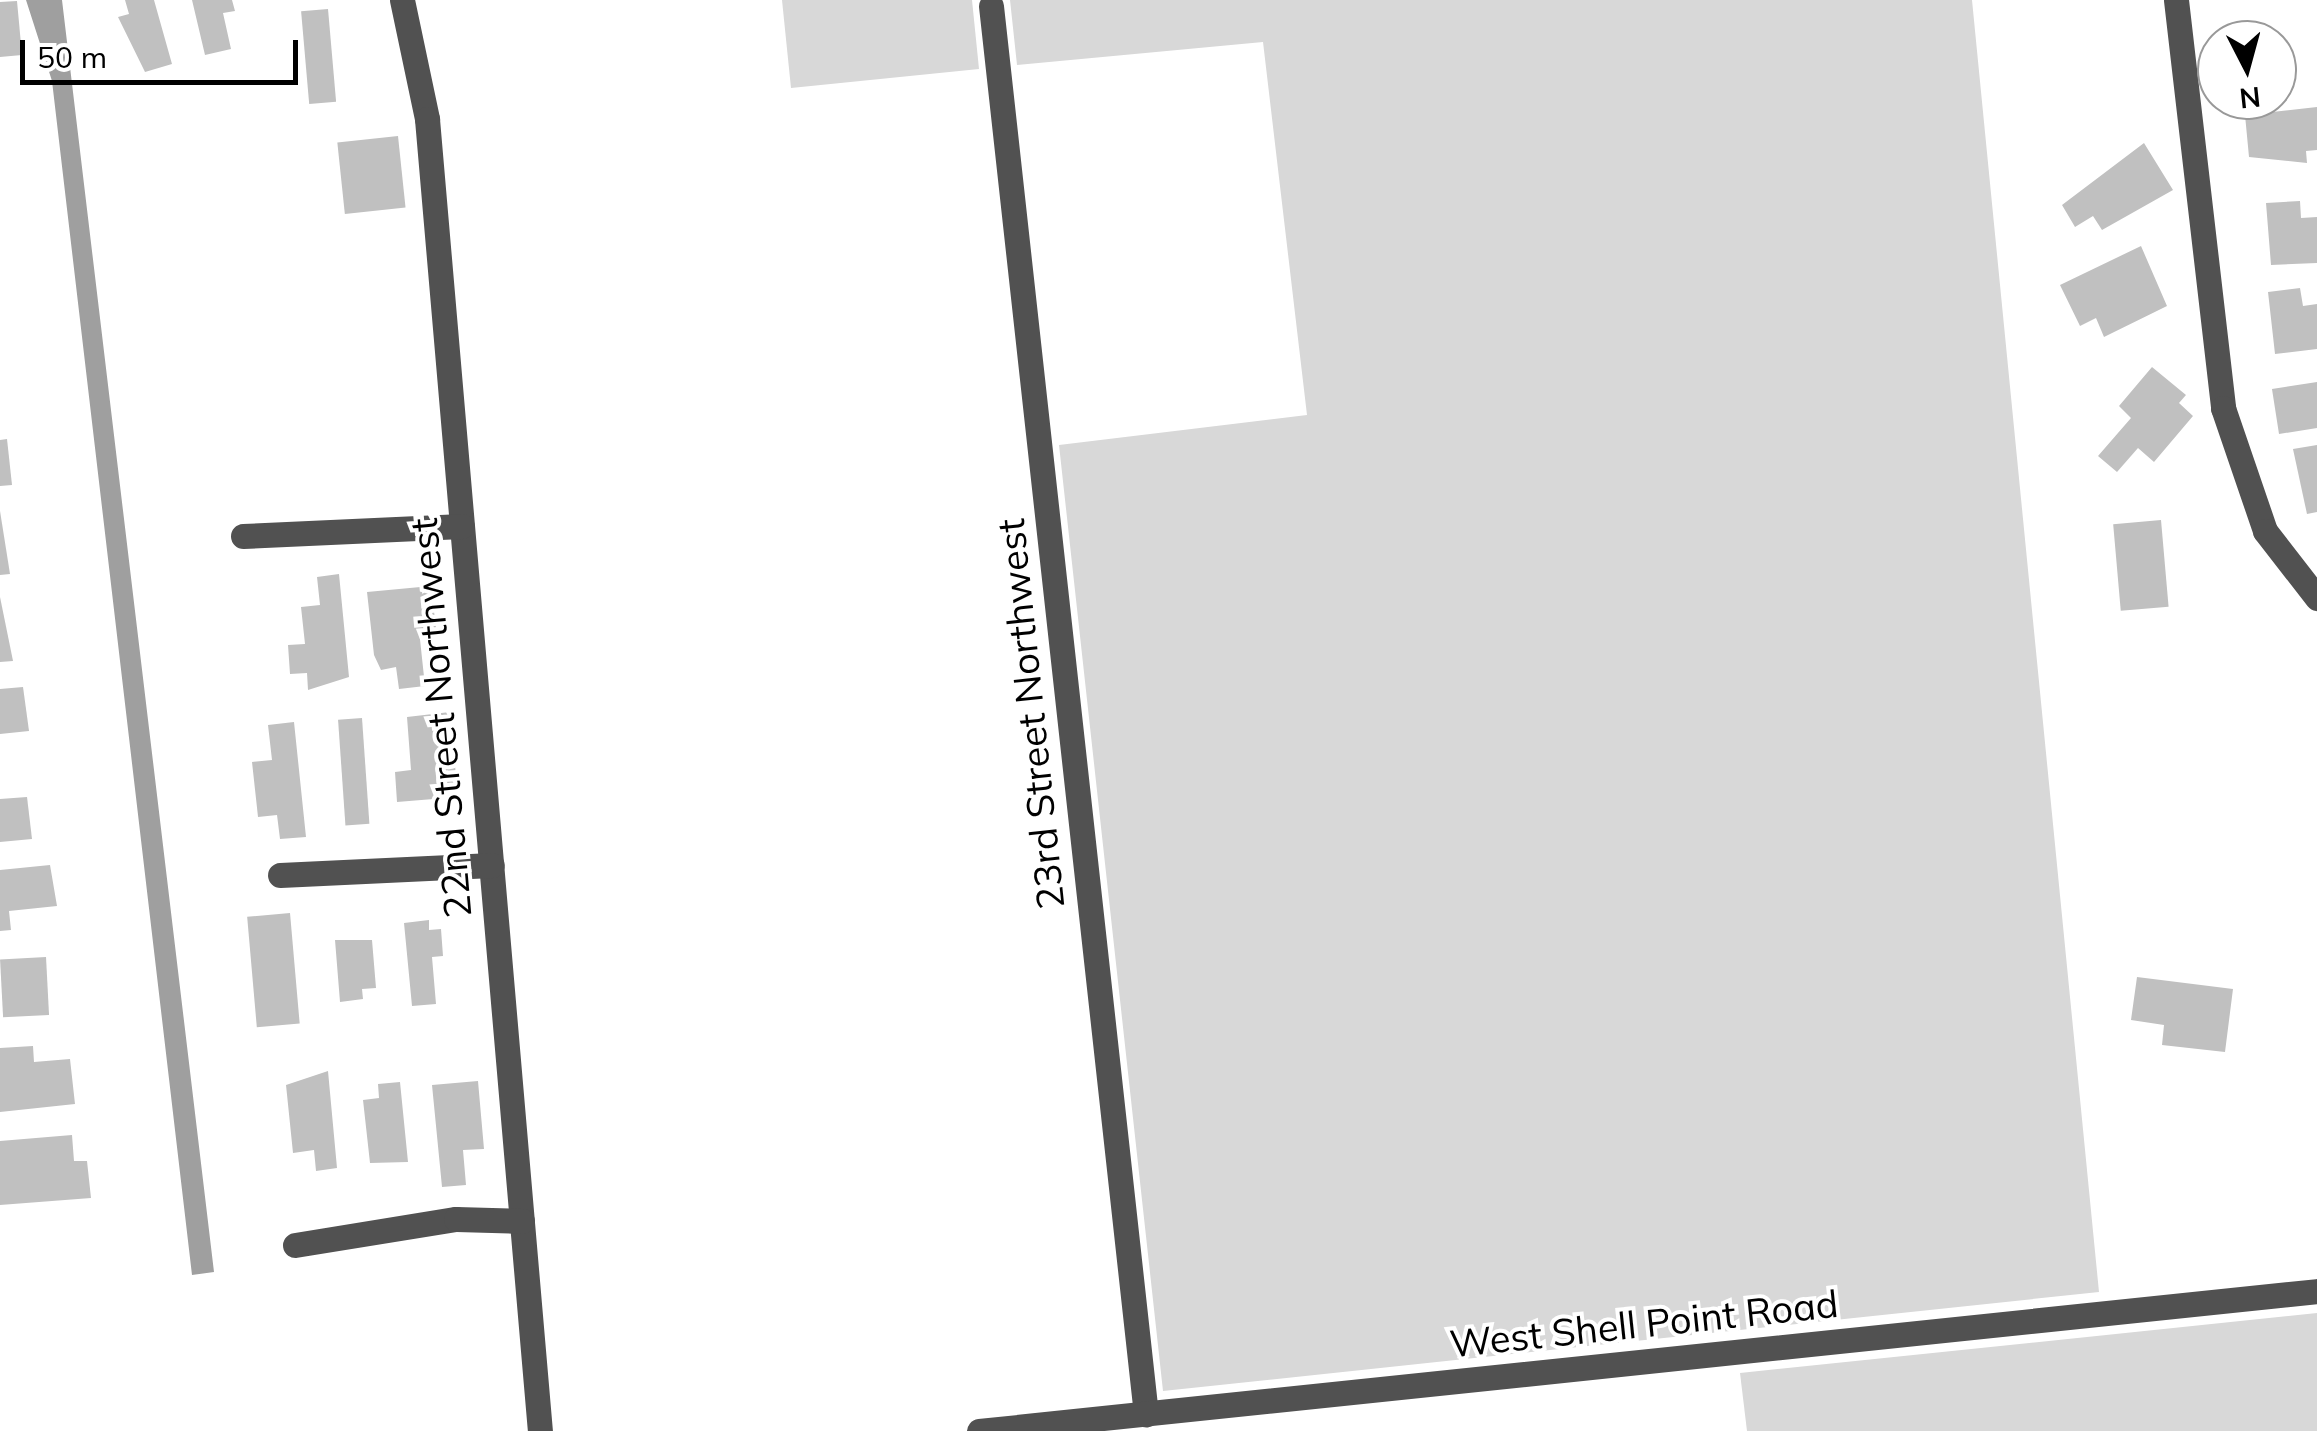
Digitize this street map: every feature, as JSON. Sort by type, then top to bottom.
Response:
[{"type":"street","name":"22nd Street Northwest","points":[[402,0],[427,118],[540,1431]]},
{"type":"street","points":[[2176,0],[2223,408],[2264,531],[2317,598]]},
{"type":"street","name":"23rd Street Northwest","points":[[992,6],[1146,1414]]},
{"type":"street","points":[[243,536],[462,526]]},
{"type":"street","points":[[280,875],[492,866]]},
{"type":"street","points":[[295,1245],[456,1219],[522,1222]]},
{"type":"street","name":"West Shell Point Road","points":[[979,1431],[2317,1292]]},
{"type":"shaded area","points":[[26,0],[62,0],[214,1272],[192,1275],[52,81]]},
{"type":"shaded area","points":[[782,0],[972,0],[979,69],[791,88]]},
{"type":"shaded area","points":[[1010,0],[1972,0],[2099,1292],[1163,1391],[1059,445],[1307,415],[1263,42],[1017,65]]},
{"type":"shaded area","points":[[2317,1313],[2317,1431],[1747,1431],[1740,1373]]},
{"type":"building","points":[[125,0],[154,0],[172,64],[145,72],[118,17],[129,14]]},
{"type":"building","points":[[192,0],[232,0],[235,11],[223,13],[231,49],[205,55]]},
{"type":"building","points":[[17,1],[22,55],[0,57],[0,2]]},
{"type":"building","points":[[328,9],[336,102],[309,104],[301,11]]},
{"type":"building","points":[[2317,107],[2317,150],[2306,151],[2307,163],[2249,157],[2245,120],[2297,120],[2297,109]]},
{"type":"building","points":[[398,136],[406,208],[345,214],[337,142]]},
{"type":"building","points":[[2144,143],[2173,190],[2102,230],[2093,216],[2075,227],[2062,205]]},
{"type":"building","points":[[2300,201],[2301,218],[2317,217],[2317,263],[2271,265],[2266,203]]},
{"type":"building","points":[[2141,246],[2167,306],[2104,337],[2096,318],[2080,326],[2060,285]]},
{"type":"building","points":[[2300,288],[2303,306],[2317,304],[2317,349],[2275,354],[2268,292]]},
{"type":"building","points":[[2152,367],[2186,395],[2179,403],[2193,416],[2154,462],[2138,448],[2117,472],[2098,456],[2131,418],[2119,406]]},
{"type":"building","points":[[2317,382],[2317,428],[2279,434],[2272,389]]},
{"type":"building","points":[[7,439],[12,485],[0,486],[0,440]]},
{"type":"building","points":[[2317,445],[2317,512],[2307,514],[2293,449]]},
{"type":"building","points":[[0,511],[10,574],[0,575]]},
{"type":"building","points":[[2161,520],[2169,607],[2121,611],[2113,524]]},
{"type":"building","points":[[339,574],[349,677],[308,690],[307,673],[290,674],[288,645],[305,644],[301,607],[320,605],[317,577]]},
{"type":"building","points":[[431,586],[436,628],[419,630],[425,686],[399,689],[396,667],[381,670],[374,655],[367,592]]},
{"type":"building","points":[[0,597],[13,661],[0,662]]},
{"type":"building","points":[[23,687],[29,731],[0,734],[0,689]]},
{"type":"building","points":[[450,712],[458,797],[397,802],[395,772],[411,770],[407,717]]},
{"type":"building","points":[[362,718],[369,824],[345,825],[338,720]]},
{"type":"building","points":[[294,722],[306,837],[280,839],[277,815],[258,817],[252,762],[272,760],[268,725]]},
{"type":"building","points":[[27,797],[32,839],[0,842],[0,799]]},
{"type":"building","points":[[50,865],[57,906],[9,911],[11,930],[0,931],[0,870]]},
{"type":"building","points":[[290,913],[300,1024],[257,1027],[247,917]]},
{"type":"building","points":[[429,920],[429,930],[441,929],[443,956],[432,957],[436,1004],[412,1006],[404,923]]},
{"type":"building","points":[[335,940],[372,940],[376,988],[362,989],[363,999],[340,1002]]},
{"type":"building","points":[[46,957],[49,1015],[3,1017],[0,959]]},
{"type":"building","points":[[2137,977],[2233,989],[2225,1052],[2162,1045],[2164,1025],[2131,1020]]},
{"type":"building","points":[[33,1046],[34,1062],[70,1059],[75,1104],[0,1112],[0,1048]]},
{"type":"building","points":[[328,1071],[337,1168],[316,1171],[314,1150],[293,1153],[286,1085]]},
{"type":"building","points":[[478,1081],[484,1149],[463,1150],[466,1185],[442,1187],[432,1085]]},
{"type":"building","points":[[400,1082],[408,1162],[370,1163],[363,1100],[379,1098],[378,1084]]},
{"type":"building","points":[[72,1135],[74,1161],[87,1161],[91,1198],[0,1205],[0,1141]]}]
